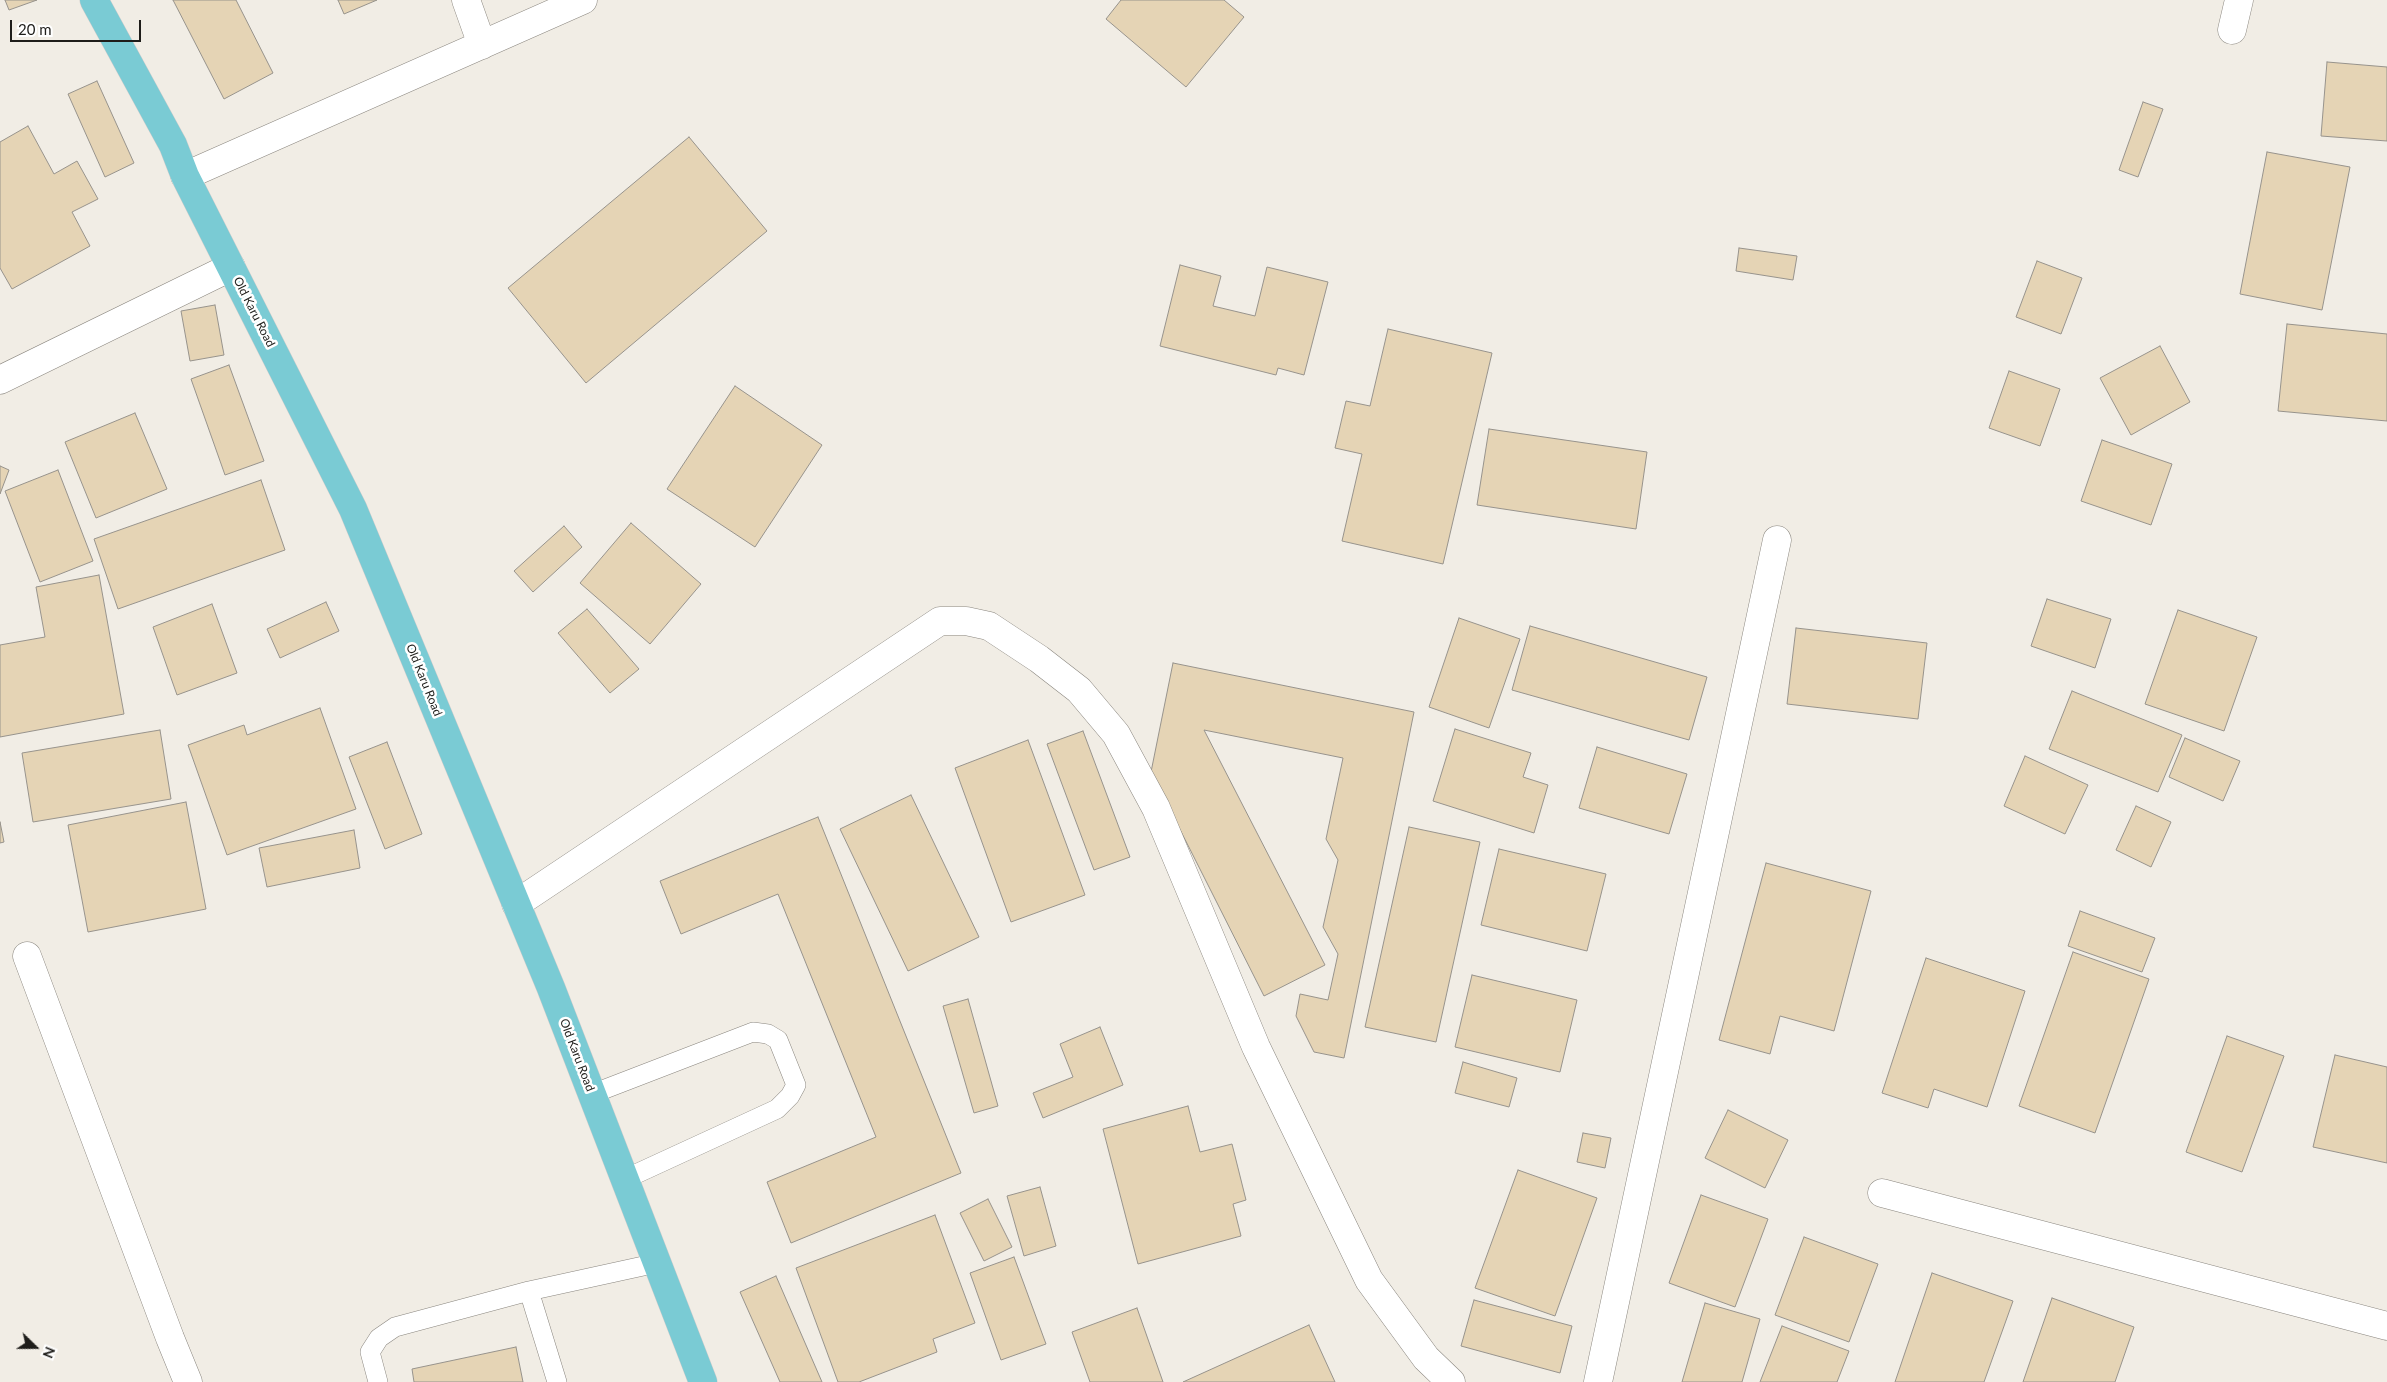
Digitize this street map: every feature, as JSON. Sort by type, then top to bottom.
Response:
[{"type":"main road","name":"Old Karu Road","points":[[94,0],[173,145],[185,176],[353,509],[516,904],[592,1094],[703,1382]]},
{"type":"street","points":[[466,0],[482,45]]},
{"type":"street","points":[[185,176],[583,0]]},
{"type":"street","points":[[2232,30],[2238,0]]},
{"type":"street","points":[[0,380],[231,267]]},
{"type":"street","points":[[1598,1382],[1777,540]]},
{"type":"street","points":[[516,904],[940,622],[966,621],[989,626],[1039,659],[1080,690],[1116,734],[1156,808],[1256,1048],[1369,1280],[1426,1358],[1451,1382]]},
{"type":"street","points":[[27,956],[188,1382]]},
{"type":"street","points":[[1882,1193],[2387,1326]]},
{"type":"lane","points":[[592,1094],[753,1032],[768,1034],[778,1040],[796,1085],[790,1096],[777,1109],[625,1179]]},
{"type":"lane","points":[[378,1382],[370,1352],[379,1338],[395,1327],[529,1291],[657,1263]]},
{"type":"lane","points":[[529,1291],[557,1382]]},
{"type":"building","points":[[5,0],[37,0],[9,10]]},
{"type":"building","points":[[173,0],[236,0],[273,73],[224,99]]},
{"type":"building","points":[[338,0],[377,0],[344,14]]},
{"type":"building","points":[[1121,0],[1224,0],[1244,17],[1186,87],[1106,19]]},
{"type":"building","points":[[2327,62],[2387,67],[2387,141],[2321,136]]},
{"type":"building","points":[[97,81],[134,163],[105,177],[68,94]]},
{"type":"building","points":[[2143,102],[2163,109],[2138,177],[2119,170]]},
{"type":"building","points":[[28,126],[54,174],[77,161],[98,199],[72,212],[90,246],[12,289],[0,268],[0,142]]},
{"type":"building","points":[[689,137],[767,231],[586,383],[508,288]]},
{"type":"building","points":[[2267,152],[2350,167],[2322,310],[2240,294]]},
{"type":"building","points":[[1739,248],[1797,256],[1793,280],[1736,271]]},
{"type":"building","points":[[2037,261],[2082,278],[2061,334],[2016,317]]},
{"type":"building","points":[[1180,265],[1221,276],[1213,306],[1255,316],[1267,267],[1328,282],[1304,375],[1278,368],[1276,375],[1160,346]]},
{"type":"building","points":[[215,305],[224,355],[190,361],[181,311]]},
{"type":"building","points":[[2287,324],[2387,334],[2387,421],[2278,411]]},
{"type":"building","points":[[1388,329],[1492,353],[1443,564],[1342,541],[1362,454],[1335,448],[1346,401],[1370,406]]},
{"type":"building","points":[[2160,346],[2190,402],[2131,435],[2100,378]]},
{"type":"building","points":[[229,365],[264,461],[225,475],[191,379]]},
{"type":"building","points":[[2009,371],[2060,389],[2040,446],[1989,428]]},
{"type":"building","points":[[735,386],[822,445],[755,547],[667,489]]},
{"type":"building","points":[[135,413],[167,489],[96,518],[65,442]]},
{"type":"building","points":[[1489,429],[1647,452],[1636,529],[1477,505]]},
{"type":"building","points":[[2102,440],[2172,464],[2151,525],[2081,501]]},
{"type":"building","points":[[0,466],[9,470],[0,494]]},
{"type":"building","points":[[58,470],[93,561],[40,582],[5,491]]},
{"type":"building","points":[[261,480],[285,550],[118,609],[94,539]]},
{"type":"building","points":[[631,523],[701,584],[650,644],[580,583]]},
{"type":"building","points":[[564,526],[582,547],[533,592],[514,571]]},
{"type":"building","points":[[99,575],[124,714],[0,737],[0,645],[45,637],[36,587]]},
{"type":"building","points":[[2047,599],[2111,619],[2095,668],[2031,646]]},
{"type":"building","points":[[326,602],[339,631],[280,658],[267,629]]},
{"type":"building","points":[[212,604],[237,673],[177,695],[153,627]]},
{"type":"building","points":[[587,609],[639,669],[610,693],[558,633]]},
{"type":"building","points":[[2178,610],[2257,637],[2224,731],[2145,704]]},
{"type":"building","points":[[1459,618],[1520,639],[1489,728],[1429,707]]},
{"type":"building","points":[[1530,626],[1707,677],[1689,740],[1512,690]]},
{"type":"building","points":[[1796,628],[1927,643],[1918,719],[1787,704]]},
{"type":"building","points":[[1173,663],[1414,712],[1344,1058],[1314,1052],[1296,1016],[1300,994],[1328,1000],[1338,954],[1323,927],[1338,860],[1326,839],[1343,758],[1204,730],[1325,965],[1264,996],[1151,772]]},
{"type":"building","points":[[2072,691],[2182,735],[2158,792],[2049,749]]},
{"type":"building","points":[[320,708],[356,809],[227,855],[188,745],[244,725],[247,735]]},
{"type":"building","points":[[1455,729],[1531,753],[1523,777],[1548,785],[1534,833],[1433,801]]},
{"type":"building","points":[[160,730],[171,799],[33,822],[22,753]]},
{"type":"building","points":[[1083,731],[1130,857],[1094,870],[1047,744]]},
{"type":"building","points":[[2185,738],[2240,761],[2223,801],[2169,777]]},
{"type":"building","points":[[1028,740],[1085,895],[1011,922],[955,768]]},
{"type":"building","points":[[387,742],[422,834],[385,849],[349,757]]},
{"type":"building","points":[[1597,747],[1687,774],[1669,834],[1579,808]]},
{"type":"building","points":[[2025,756],[2088,785],[2065,834],[2004,806]]},
{"type":"building","points":[[911,795],[979,937],[908,971],[840,829]]},
{"type":"building","points":[[186,802],[206,909],[88,932],[68,825]]},
{"type":"building","points":[[2136,806],[2171,822],[2151,867],[2116,850]]},
{"type":"building","points":[[818,817],[961,1173],[791,1243],[767,1182],[876,1137],[778,894],[681,934],[660,881]]},
{"type":"building","points":[[0,822],[4,842],[0,843]]},
{"type":"building","points":[[1409,827],[1480,842],[1436,1042],[1365,1027]]},
{"type":"building","points":[[354,830],[360,868],[267,887],[259,848]]},
{"type":"building","points":[[1499,849],[1606,874],[1587,951],[1481,925]]},
{"type":"building","points":[[1766,863],[1871,891],[1834,1031],[1780,1016],[1770,1054],[1719,1040]]},
{"type":"building","points":[[2080,911],[2155,938],[2142,972],[2068,946]]},
{"type":"building","points":[[2073,952],[2149,979],[2095,1133],[2019,1106]]},
{"type":"building","points":[[1926,958],[2025,991],[1987,1107],[1934,1089],[1928,1108],[1882,1093]]},
{"type":"building","points":[[1472,975],[1577,1000],[1560,1072],[1455,1047]]},
{"type":"building","points":[[968,999],[998,1106],[974,1113],[943,1006]]},
{"type":"building","points":[[1100,1027],[1123,1085],[1043,1118],[1033,1093],[1073,1077],[1060,1044]]},
{"type":"building","points":[[2227,1036],[2284,1056],[2242,1172],[2186,1152]]},
{"type":"building","points":[[2335,1055],[2387,1067],[2387,1163],[2313,1147]]},
{"type":"building","points":[[1463,1062],[1517,1078],[1509,1107],[1455,1093]]},
{"type":"building","points":[[1188,1106],[1200,1152],[1232,1144],[1246,1200],[1233,1204],[1241,1236],[1138,1264],[1103,1129]]},
{"type":"building","points":[[1728,1110],[1788,1140],[1765,1188],[1705,1158]]},
{"type":"building","points":[[1583,1133],[1611,1138],[1605,1168],[1577,1162]]},
{"type":"building","points":[[1518,1170],[1597,1198],[1555,1316],[1475,1288]]},
{"type":"building","points":[[1040,1187],[1056,1246],[1024,1256],[1007,1196]]},
{"type":"building","points":[[1701,1195],[1768,1219],[1735,1307],[1669,1283]]},
{"type":"building","points":[[988,1199],[1012,1247],[984,1261],[960,1213]]},
{"type":"building","points":[[935,1215],[975,1323],[933,1339],[937,1352],[859,1382],[838,1382],[796,1268]]},
{"type":"building","points":[[1804,1237],[1878,1264],[1849,1342],[1775,1315]]},
{"type":"building","points":[[1014,1257],[1046,1344],[1001,1360],[970,1273]]},
{"type":"building","points":[[1932,1273],[2013,1301],[1984,1382],[1895,1382]]},
{"type":"building","points":[[776,1276],[822,1382],[780,1382],[740,1292]]},
{"type":"building","points":[[2052,1298],[2134,1327],[2115,1382],[2023,1382]]},
{"type":"building","points":[[1474,1300],[1572,1326],[1560,1373],[1461,1346]]},
{"type":"building","points":[[1705,1303],[1760,1319],[1742,1382],[1682,1382]]},
{"type":"building","points":[[1137,1308],[1163,1382],[1090,1382],[1072,1332]]},
{"type":"building","points":[[1309,1325],[1335,1382],[1183,1382]]},
{"type":"building","points":[[1782,1326],[1849,1351],[1837,1382],[1760,1382]]},
{"type":"building","points":[[516,1347],[523,1382],[414,1382],[412,1369]]}]
